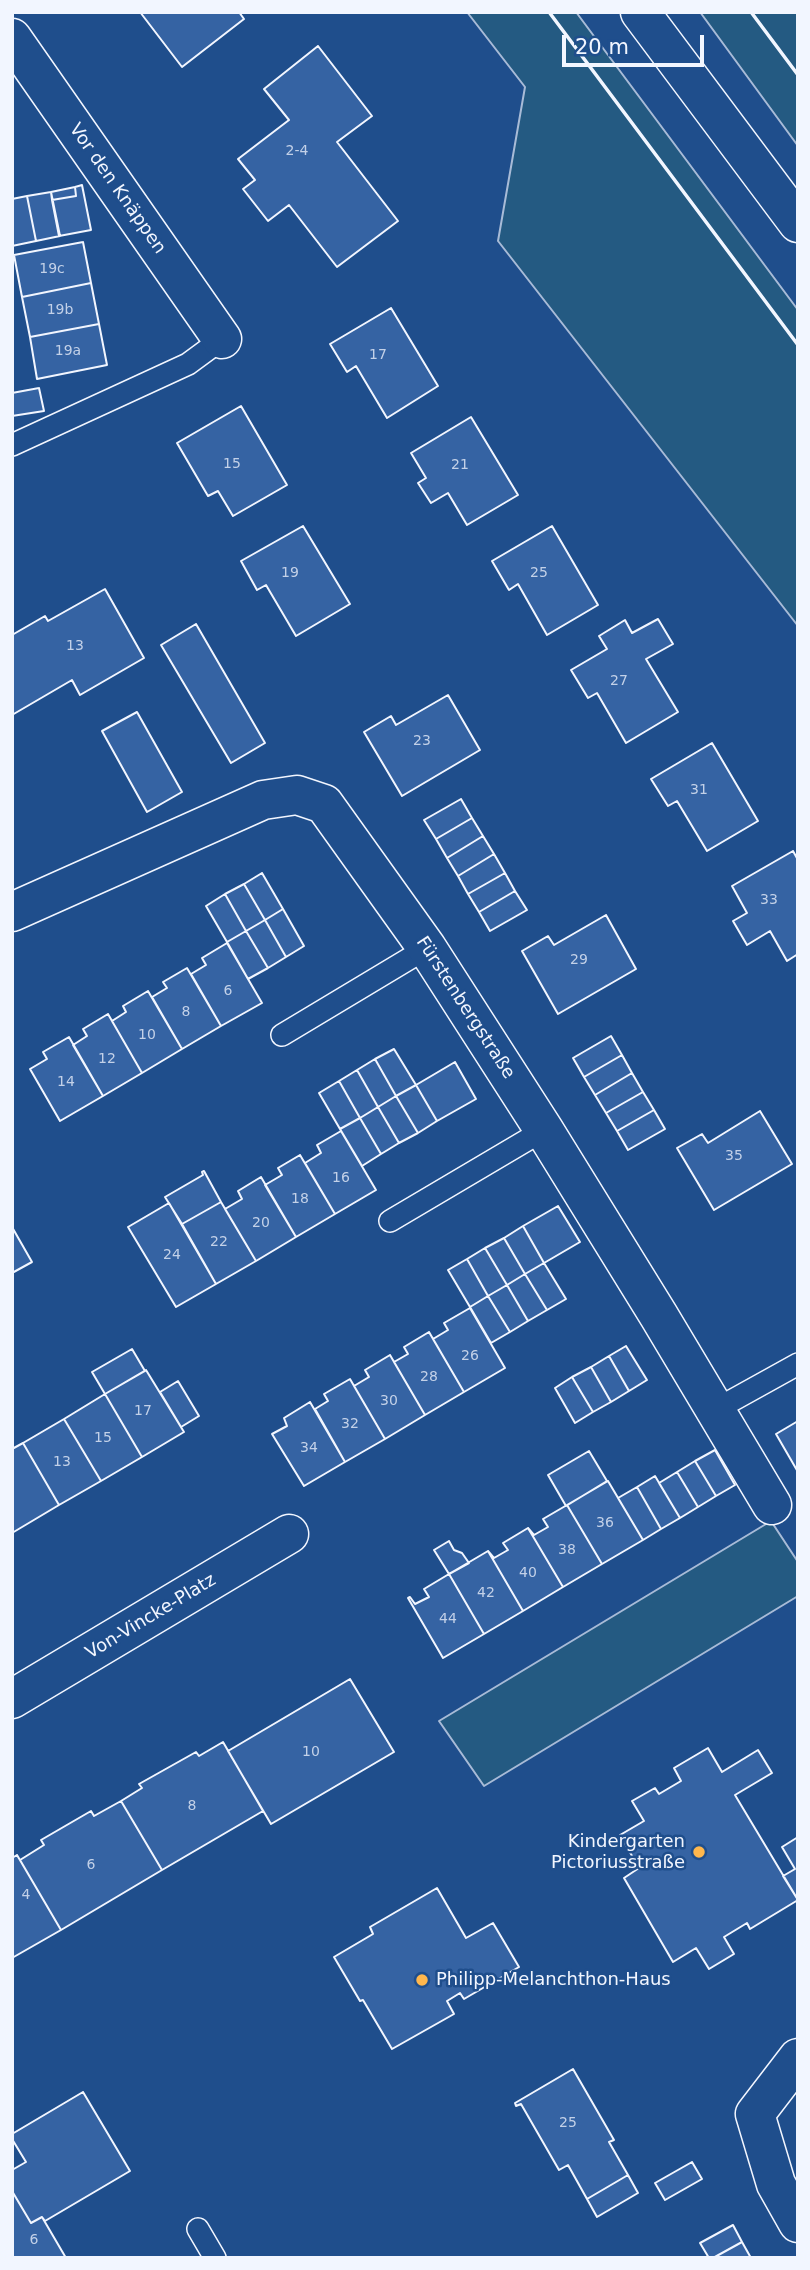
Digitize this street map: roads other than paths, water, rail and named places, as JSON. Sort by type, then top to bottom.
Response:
[{"type":"street","points":[[640,12],[798,223]]},
{"type":"street","name":"Vor den Knäppen","points":[[18,58],[222,339]]},
{"type":"street","name":"Fürstenbergstraße","points":[[12,912],[263,800],[297,795],[324,804],[427,948],[544,1130],[772,1505]]},
{"type":"street","name":"Von-Vincke-Platz","points":[[16,1688],[289,1534]]},
{"type":"street","points":[[798,2058],[755,2114],[776,2184],[798,2223]]},
{"type":"lane","points":[[12,445],[187,364],[222,339]]},
{"type":"lane","points":[[282,1035],[427,948]]},
{"type":"lane","points":[[390,1220],[544,1130]]},
{"type":"lane","points":[[715,1410],[798,1364]]},
{"type":"lane","points":[[198,2229],[215,2258]]},
{"type":"place","name":"Kindergarten Pictoriusstraße","points":[[699,1852]]},
{"type":"place","name":"Philipp-Melanchthon-Haus","points":[[422,1980]]}]
